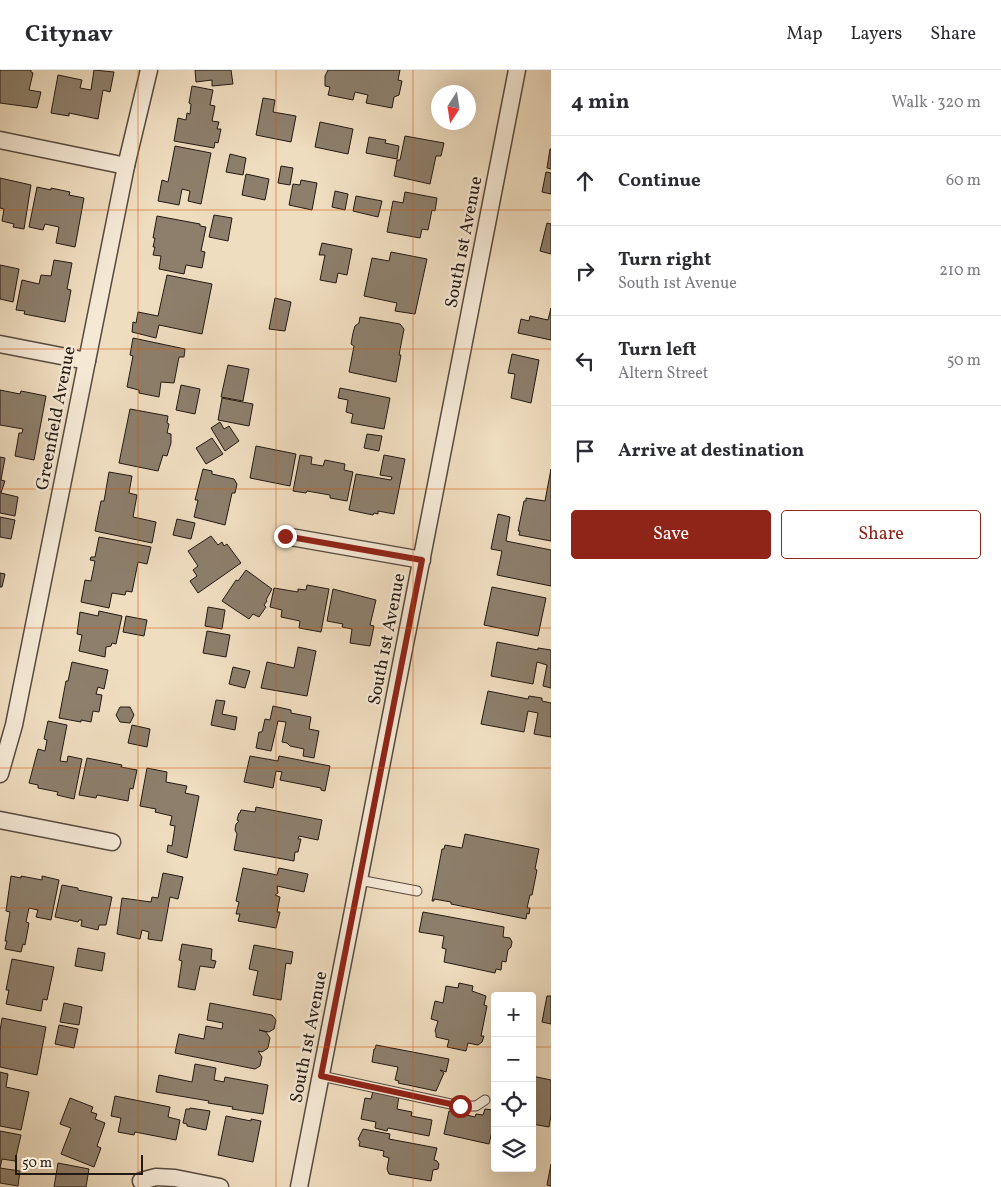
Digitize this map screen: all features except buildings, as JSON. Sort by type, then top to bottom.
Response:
[{"type":"street","name":"Greenfield Avenue","points":[[0,774],[14,725],[126,166],[149,70]]},
{"type":"street","name":"South 1st Avenue","points":[[299,1187],[517,70]]},
{"type":"street","points":[[0,140],[126,166]]},
{"type":"street","points":[[0,344],[88,361]]},
{"type":"street","points":[[285,536],[422,560]]},
{"type":"street","points":[[0,820],[112,842]]},
{"type":"street","points":[[141,1182],[156,1177],[175,1178],[220,1187]]},
{"type":"lane","points":[[359,880],[416,891]]},
{"type":"lane","points":[[321,1076],[460,1106],[476,1106],[485,1100]]},
{"type":"route","points":[[285,536],[422,560],[321,1076],[345,1083],[460,1106]]}]
